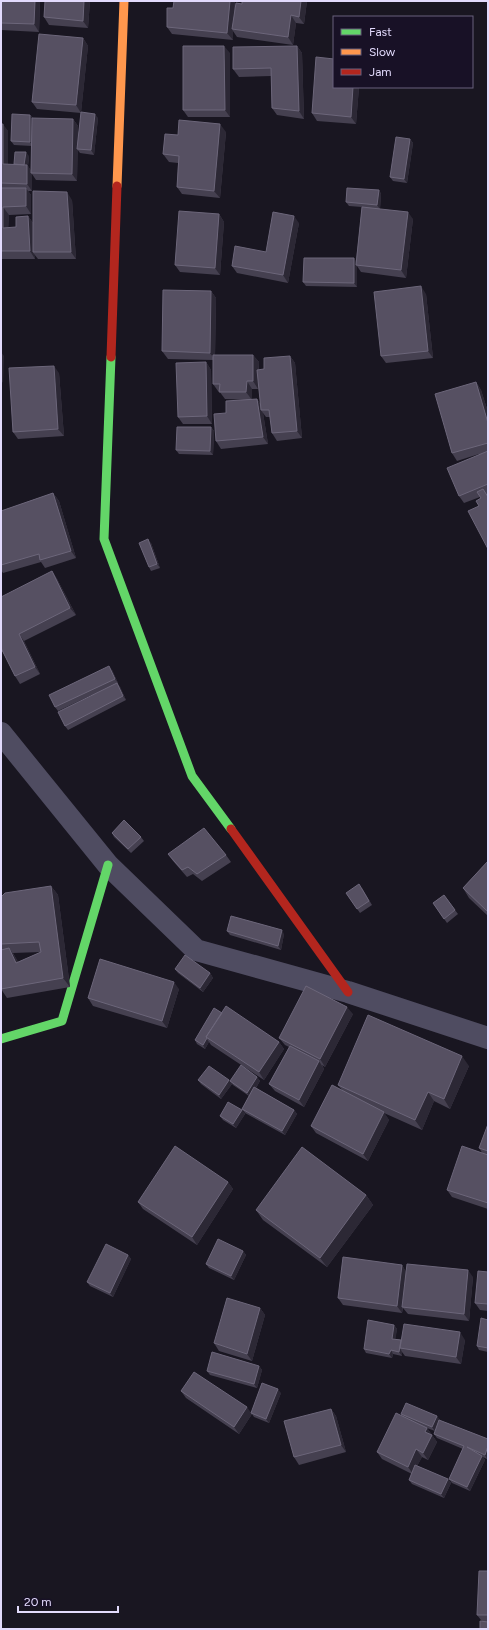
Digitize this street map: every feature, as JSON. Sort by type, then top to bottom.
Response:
[{"type":"street","points":[[124,1],[104,539],[192,776],[348,992]]},
{"type":"street","points":[[1,733],[108,866],[196,950],[348,992],[488,1038]]},
{"type":"street","points":[[1,1039],[62,1021],[108,866]]},
{"type":"building","points":[[1,1],[35,1],[34,24],[1,23]]},
{"type":"building","points":[[45,1],[84,1],[83,21],[44,17]]},
{"type":"building","points":[[174,1],[230,1],[227,33],[167,27],[167,8],[173,8]]},
{"type":"building","points":[[242,1],[301,1],[299,17],[291,15],[288,37],[232,29],[236,3],[242,4]]},
{"type":"building","points":[[39,34],[83,38],[76,105],[32,102]]},
{"type":"building","points":[[183,46],[224,46],[225,110],[183,110]]},
{"type":"building","points":[[297,46],[299,111],[272,108],[271,68],[233,69],[233,47]]},
{"type":"building","points":[[316,57],[333,59],[333,88],[353,88],[351,117],[312,113]]},
{"type":"building","points":[[81,112],[95,114],[91,150],[77,149]]},
{"type":"building","points":[[12,114],[30,115],[30,142],[11,141]]},
{"type":"building","points":[[32,118],[73,119],[72,174],[31,173]]},
{"type":"building","points":[[179,120],[220,124],[214,191],[177,187],[179,156],[163,154],[165,134],[178,135]]},
{"type":"building","points":[[1,124],[3,124],[3,164],[27,165],[27,184],[1,183]]},
{"type":"building","points":[[396,137],[410,139],[404,179],[390,177]]},
{"type":"building","points":[[15,152],[26,152],[24,165],[14,164]]},
{"type":"building","points":[[1,188],[26,188],[26,206],[3,207],[3,228],[16,227],[16,217],[28,216],[30,251],[1,251]]},
{"type":"building","points":[[347,188],[379,190],[377,205],[346,202]]},
{"type":"building","points":[[33,191],[67,192],[71,252],[33,252]]},
{"type":"building","points":[[362,207],[408,212],[401,270],[356,265]]},
{"type":"building","points":[[179,211],[219,214],[215,268],[175,265]]},
{"type":"building","points":[[273,212],[294,216],[283,275],[232,266],[235,246],[266,252]]},
{"type":"building","points":[[304,258],[354,258],[354,283],[303,282]]},
{"type":"building","points":[[421,286],[428,351],[381,356],[374,292]]},
{"type":"building","points":[[163,290],[211,291],[210,353],[162,351]]},
{"type":"building","points":[[213,355],[253,355],[253,381],[247,381],[246,392],[219,392],[220,384],[213,384]]},
{"type":"building","points":[[290,356],[297,431],[272,433],[269,410],[261,410],[257,370],[264,369],[264,358]]},
{"type":"building","points":[[206,362],[207,416],[178,417],[176,363]]},
{"type":"building","points":[[54,366],[58,429],[13,432],[9,368]]},
{"type":"building","points":[[476,382],[488,423],[488,443],[452,453],[435,394]]},
{"type":"building","points":[[257,399],[263,437],[216,441],[214,414],[226,413],[226,401]]},
{"type":"building","points":[[177,427],[211,427],[210,451],[176,450]]},
{"type":"building","points":[[488,451],[488,484],[459,496],[447,468]]},
{"type":"building","points":[[483,489],[488,497],[488,549],[468,511],[479,506],[476,501],[481,498],[477,492]]},
{"type":"building","points":[[53,493],[71,551],[40,560],[39,554],[1,565],[1,511]]},
{"type":"building","points":[[148,539],[157,564],[149,567],[139,543]]},
{"type":"building","points":[[52,571],[70,608],[19,634],[35,667],[15,676],[1,648],[1,597]]},
{"type":"building","points":[[109,666],[115,679],[55,707],[49,695]]},
{"type":"building","points":[[117,683],[123,696],[65,726],[58,712]]},
{"type":"building","points":[[124,820],[141,837],[128,849],[112,833]]},
{"type":"building","points":[[204,828],[226,855],[197,874],[188,867],[182,870],[168,854]]},
{"type":"building","points":[[488,861],[488,912],[463,888]]},
{"type":"building","points":[[359,884],[369,901],[357,909],[346,893]]},
{"type":"building","points":[[51,886],[63,978],[1,989],[1,950],[9,948],[16,963],[41,952],[39,942],[1,944],[1,897],[5,893]]},
{"type":"building","points":[[444,895],[455,910],[444,919],[433,903]]},
{"type":"building","points":[[231,916],[282,930],[278,946],[227,931]]},
{"type":"building","points":[[185,955],[210,973],[200,988],[175,969]]},
{"type":"building","points":[[100,959],[174,982],[162,1021],[88,998]]},
{"type":"building","points":[[306,986],[347,1007],[320,1059],[279,1038]]},
{"type":"building","points":[[226,1006],[279,1042],[259,1072],[206,1037]]},
{"type":"building","points":[[214,1008],[222,1013],[206,1037],[207,1038],[203,1045],[195,1040]]},
{"type":"building","points":[[368,1015],[462,1056],[444,1099],[428,1092],[415,1120],[338,1085]]},
{"type":"building","points":[[290,1046],[319,1061],[299,1100],[269,1084]]},
{"type":"building","points":[[241,1065],[257,1077],[247,1093],[230,1081]]},
{"type":"building","points":[[209,1066],[229,1080],[219,1095],[198,1080]]},
{"type":"building","points":[[332,1085],[384,1112],[363,1154],[311,1126]]},
{"type":"building","points":[[254,1087],[294,1110],[282,1131],[242,1109]]},
{"type":"building","points":[[228,1102],[242,1110],[233,1124],[220,1116]]},
{"type":"building","points":[[488,1124],[488,1151],[479,1148]]},
{"type":"building","points":[[175,1146],[228,1182],[192,1237],[138,1202]]},
{"type":"building","points":[[462,1146],[488,1155],[488,1203],[447,1190]]},
{"type":"building","points":[[302,1147],[366,1195],[320,1258],[256,1210]]},
{"type":"building","points":[[218,1239],[243,1251],[231,1276],[206,1264]]},
{"type":"building","points":[[106,1244],[128,1255],[110,1293],[87,1282]]},
{"type":"building","points":[[343,1257],[402,1265],[397,1306],[338,1298]]},
{"type":"building","points":[[407,1264],[468,1270],[464,1314],[402,1307]]},
{"type":"building","points":[[478,1271],[488,1272],[488,1304],[475,1303]]},
{"type":"building","points":[[227,1298],[260,1308],[247,1354],[214,1343]]},
{"type":"building","points":[[481,1318],[488,1320],[488,1348],[477,1346]]},
{"type":"building","points":[[368,1320],[394,1325],[392,1339],[401,1340],[399,1352],[391,1350],[389,1354],[364,1349]]},
{"type":"building","points":[[404,1324],[460,1332],[456,1357],[400,1348]]},
{"type":"building","points":[[212,1352],[259,1366],[254,1384],[207,1371]]},
{"type":"building","points":[[194,1372],[247,1407],[234,1427],[181,1391]]},
{"type":"building","points":[[262,1383],[278,1389],[266,1419],[251,1413]]},
{"type":"building","points":[[406,1403],[437,1416],[432,1427],[401,1414]]},
{"type":"building","points":[[331,1409],[341,1445],[294,1457],[284,1421]]},
{"type":"building","points":[[396,1413],[427,1428],[425,1432],[432,1435],[423,1453],[416,1449],[408,1467],[377,1452]]},
{"type":"building","points":[[439,1420],[488,1439],[488,1446],[485,1455],[467,1447],[482,1456],[467,1487],[449,1479],[464,1446],[434,1434]]},
{"type":"building","points":[[415,1465],[448,1479],[441,1494],[409,1480]]},
{"type":"building","points":[[479,1571],[488,1571],[488,1615],[477,1615]]},
{"type":"building","points":[[480,1621],[488,1622],[488,1629],[480,1629]]},
{"type":"traffic: fast","points":[[111,357],[104,539],[192,776],[231,829]]},
{"type":"traffic: fast","points":[[1,1039],[62,1021],[108,865]]},
{"type":"traffic: slow","points":[[117,186],[124,1]]},
{"type":"traffic: jam","points":[[111,357],[117,186]]},
{"type":"traffic: jam","points":[[231,829],[348,992]]}]
